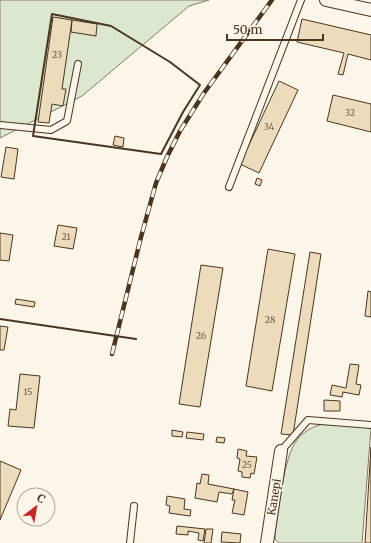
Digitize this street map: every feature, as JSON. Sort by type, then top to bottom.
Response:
[{"type":"street","points":[[326,0],[371,10]]},
{"type":"street","name":"Kanepi","points":[[267,543],[281,451]]},
{"type":"lane","points":[[229,187],[301,0]]},
{"type":"lane","points":[[0,126],[51,130],[67,120],[78,64]]},
{"type":"lane","points":[[281,451],[308,420],[371,425]]},
{"type":"lane","points":[[130,543],[134,506]]},
{"type":"green space","points":[[0,0],[209,0],[189,6],[82,96],[0,138]]},
{"type":"green space","points":[[326,423],[371,428],[362,543],[279,543],[275,539],[275,534],[285,471],[292,448],[297,440],[306,431]]},
{"type":"building","points":[[53,17],[72,20],[62,89],[66,89],[63,106],[52,104],[49,123],[38,122]]},
{"type":"building","points":[[302,19],[371,35],[371,60],[348,54],[343,75],[338,74],[344,53],[297,42]]},
{"type":"building","points":[[72,20],[97,24],[96,36],[71,32]]},
{"type":"building","points":[[279,81],[298,90],[259,173],[240,164]]},
{"type":"building","points":[[333,95],[371,104],[371,132],[327,121]]},
{"type":"building","points":[[115,136],[124,138],[123,147],[113,145]]},
{"type":"building","points":[[6,147],[18,149],[14,179],[1,177]]},
{"type":"building","points":[[257,178],[262,180],[260,186],[255,184]]},
{"type":"building","points":[[58,225],[77,228],[73,249],[54,246]]},
{"type":"building","points":[[0,233],[13,235],[9,261],[0,260]]},
{"type":"building","points":[[268,249],[295,254],[272,391],[246,386]]},
{"type":"building","points":[[310,252],[321,254],[293,435],[281,434]]},
{"type":"building","points":[[201,265],[223,268],[200,407],[179,404]]},
{"type":"building","points":[[368,291],[371,292],[371,317],[365,316]]},
{"type":"building","points":[[16,299],[35,302],[34,307],[15,304]]},
{"type":"building","points":[[0,326],[8,327],[4,350],[0,350]]},
{"type":"building","points":[[350,364],[359,365],[356,384],[361,385],[359,395],[343,392],[342,397],[330,395],[332,385],[346,388]]},
{"type":"building","points":[[20,374],[40,376],[34,428],[8,426],[10,409],[16,410]]},
{"type":"building","points":[[324,400],[340,401],[340,411],[324,411]]},
{"type":"building","points":[[172,430],[183,432],[182,437],[172,436]]},
{"type":"building","points":[[187,432],[204,434],[203,440],[186,438]]},
{"type":"building","points":[[217,437],[225,438],[224,443],[216,442]]},
{"type":"building","points":[[371,447],[371,543],[365,543]]},
{"type":"building","points":[[238,449],[247,451],[246,456],[257,457],[254,474],[251,473],[250,478],[242,477],[242,472],[238,471],[240,459],[237,458]]},
{"type":"building","points":[[0,461],[21,470],[0,520]]},
{"type":"building","points":[[202,474],[209,475],[208,484],[234,489],[232,494],[219,492],[217,502],[195,498],[197,483],[200,484]]},
{"type":"building","points":[[234,489],[248,492],[244,515],[232,513],[235,500],[232,500]]},
{"type":"building","points":[[167,496],[185,499],[184,509],[191,510],[190,516],[169,513],[170,506],[166,505]]},
{"type":"building","points":[[177,526],[205,529],[203,541],[198,540],[199,533],[188,531],[188,535],[176,534]]},
{"type":"building","points":[[206,529],[213,529],[211,543],[204,543]]},
{"type":"building","points":[[222,532],[241,534],[240,543],[221,542]]},
{"type":"railway","points":[[112,354],[156,183],[167,157],[180,131],[204,93],[272,0]]},
{"type":"wall","points":[[52,14],[111,26],[170,62],[200,85],[183,112],[161,154],[33,136],[52,14]]},
{"type":"wall","points":[[0,319],[136,339]]}]
